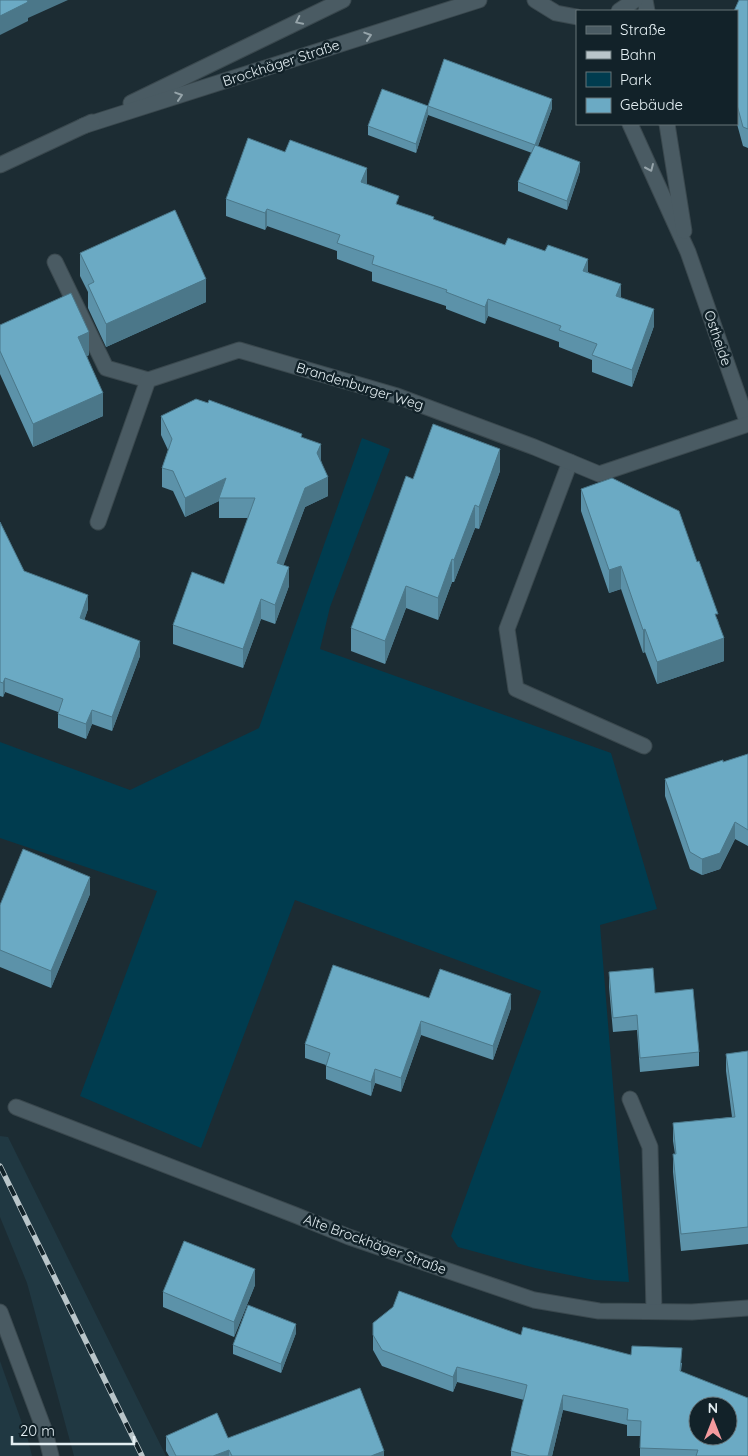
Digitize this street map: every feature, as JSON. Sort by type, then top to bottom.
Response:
[{"type":"street","name":"Brockhäger Straße","points":[[0,165],[343,0]]},
{"type":"street","name":"Brockhäger Straße","points":[[83,126],[479,0]]},
{"type":"street","points":[[535,0],[556,13],[576,17]]},
{"type":"street","points":[[620,10],[635,0]]},
{"type":"street","name":"Ostheide","points":[[630,125],[688,252],[748,424]]},
{"type":"street","name":"Ostheide","points":[[666,125],[688,252]]},
{"type":"street","points":[[56,262],[106,368],[148,380],[98,522]]},
{"type":"street","name":"Brandenburger Weg","points":[[148,380],[239,350],[398,396],[599,474],[748,424]]},
{"type":"street","points":[[570,462],[507,629],[516,689],[644,746]]},
{"type":"street","points":[[630,1099],[650,1147],[654,1312]]},
{"type":"street","name":"Alte Brockhäger Straße","points":[[16,1107],[295,1214],[349,1237],[534,1300],[599,1312],[692,1312],[748,1308]]},
{"type":"street","points":[[0,1312],[45,1432],[51,1456]]},
{"type":"shaded area","points":[[0,1136],[8,1137],[166,1456],[74,1456],[27,1283],[0,1217]]},
{"type":"shaded area","points":[[0,1361],[28,1440],[32,1456],[0,1456]]},
{"type":"green space","points":[[362,438],[390,449],[330,607],[320,649],[611,753],[657,909],[600,925],[629,1282],[594,1280],[535,1268],[458,1247],[451,1236],[541,991],[295,900],[201,1148],[80,1096],[157,891],[0,838],[0,742],[130,790],[259,728]]},
{"type":"building","points":[[0,0],[27,0],[28,2],[0,16]]},
{"type":"building","points":[[739,0],[748,0],[748,129],[743,127],[738,109],[738,10],[734,10]]},
{"type":"building","points":[[444,59],[552,99],[535,145],[428,106]]},
{"type":"building","points":[[382,89],[428,106],[416,144],[368,126]]},
{"type":"building","points":[[248,138],[285,152],[290,140],[367,168],[361,182],[399,196],[396,204],[505,245],[508,238],[545,251],[548,245],[588,259],[583,271],[621,284],[616,296],[654,309],[632,370],[592,355],[597,344],[559,330],[561,326],[488,299],[485,307],[446,292],[447,290],[372,264],[374,256],[337,243],[340,235],[267,209],[265,213],[226,199]]},
{"type":"building","points":[[535,145],[580,162],[567,201],[518,182]]},
{"type":"building","points":[[175,210],[206,279],[106,324],[88,285],[94,282],[80,253]]},
{"type":"building","points":[[71,293],[89,332],[78,337],[103,393],[33,424],[0,351],[0,325]]},
{"type":"building","points":[[196,399],[208,403],[209,400],[302,434],[301,437],[321,444],[317,453],[328,477],[305,488],[277,563],[289,567],[275,605],[261,599],[243,649],[173,625],[192,572],[224,584],[255,498],[219,498],[226,478],[185,498],[173,471],[162,468],[172,439],[161,416]]},
{"type":"building","points":[[433,424],[500,449],[479,507],[475,505],[438,598],[406,586],[385,641],[351,628],[406,476],[413,479]]},
{"type":"building","points":[[612,478],[679,511],[718,614],[715,614],[724,638],[657,662],[645,629],[643,630],[621,566],[609,570],[581,489]]},
{"type":"building","points":[[0,522],[24,571],[88,595],[80,618],[140,641],[112,717],[92,710],[86,724],[58,714],[63,699],[5,678],[3,683],[0,682]]},
{"type":"building","points":[[748,754],[748,830],[735,822],[720,853],[702,859],[690,852],[665,779]]},
{"type":"building","points":[[23,849],[90,877],[51,971],[0,950],[0,905]]},
{"type":"building","points":[[333,965],[429,998],[440,969],[511,994],[493,1046],[421,1021],[401,1078],[375,1069],[371,1082],[326,1066],[330,1053],[305,1044]]},
{"type":"building","points":[[653,968],[655,993],[693,989],[699,1052],[640,1058],[637,1015],[613,1018],[609,972]]},
{"type":"building","points":[[748,1051],[748,1227],[681,1234],[673,1154],[676,1154],[673,1123],[735,1117],[726,1054]]},
{"type":"building","points":[[184,1241],[255,1269],[234,1322],[163,1292]]},
{"type":"building","points":[[399,1291],[521,1335],[523,1327],[631,1355],[632,1346],[682,1348],[680,1371],[748,1398],[748,1456],[696,1456],[698,1450],[640,1448],[641,1421],[627,1420],[628,1409],[563,1395],[548,1456],[530,1456],[511,1451],[527,1385],[457,1367],[453,1377],[382,1350],[373,1335],[373,1323],[393,1307]]},
{"type":"building","points":[[248,1305],[296,1324],[281,1364],[233,1345]]},
{"type":"building","points":[[360,1388],[384,1451],[371,1456],[232,1456],[229,1450],[213,1456],[176,1456],[166,1436],[217,1413],[228,1438]]},
{"type":"railway","points":[[0,1166],[142,1456]]}]
